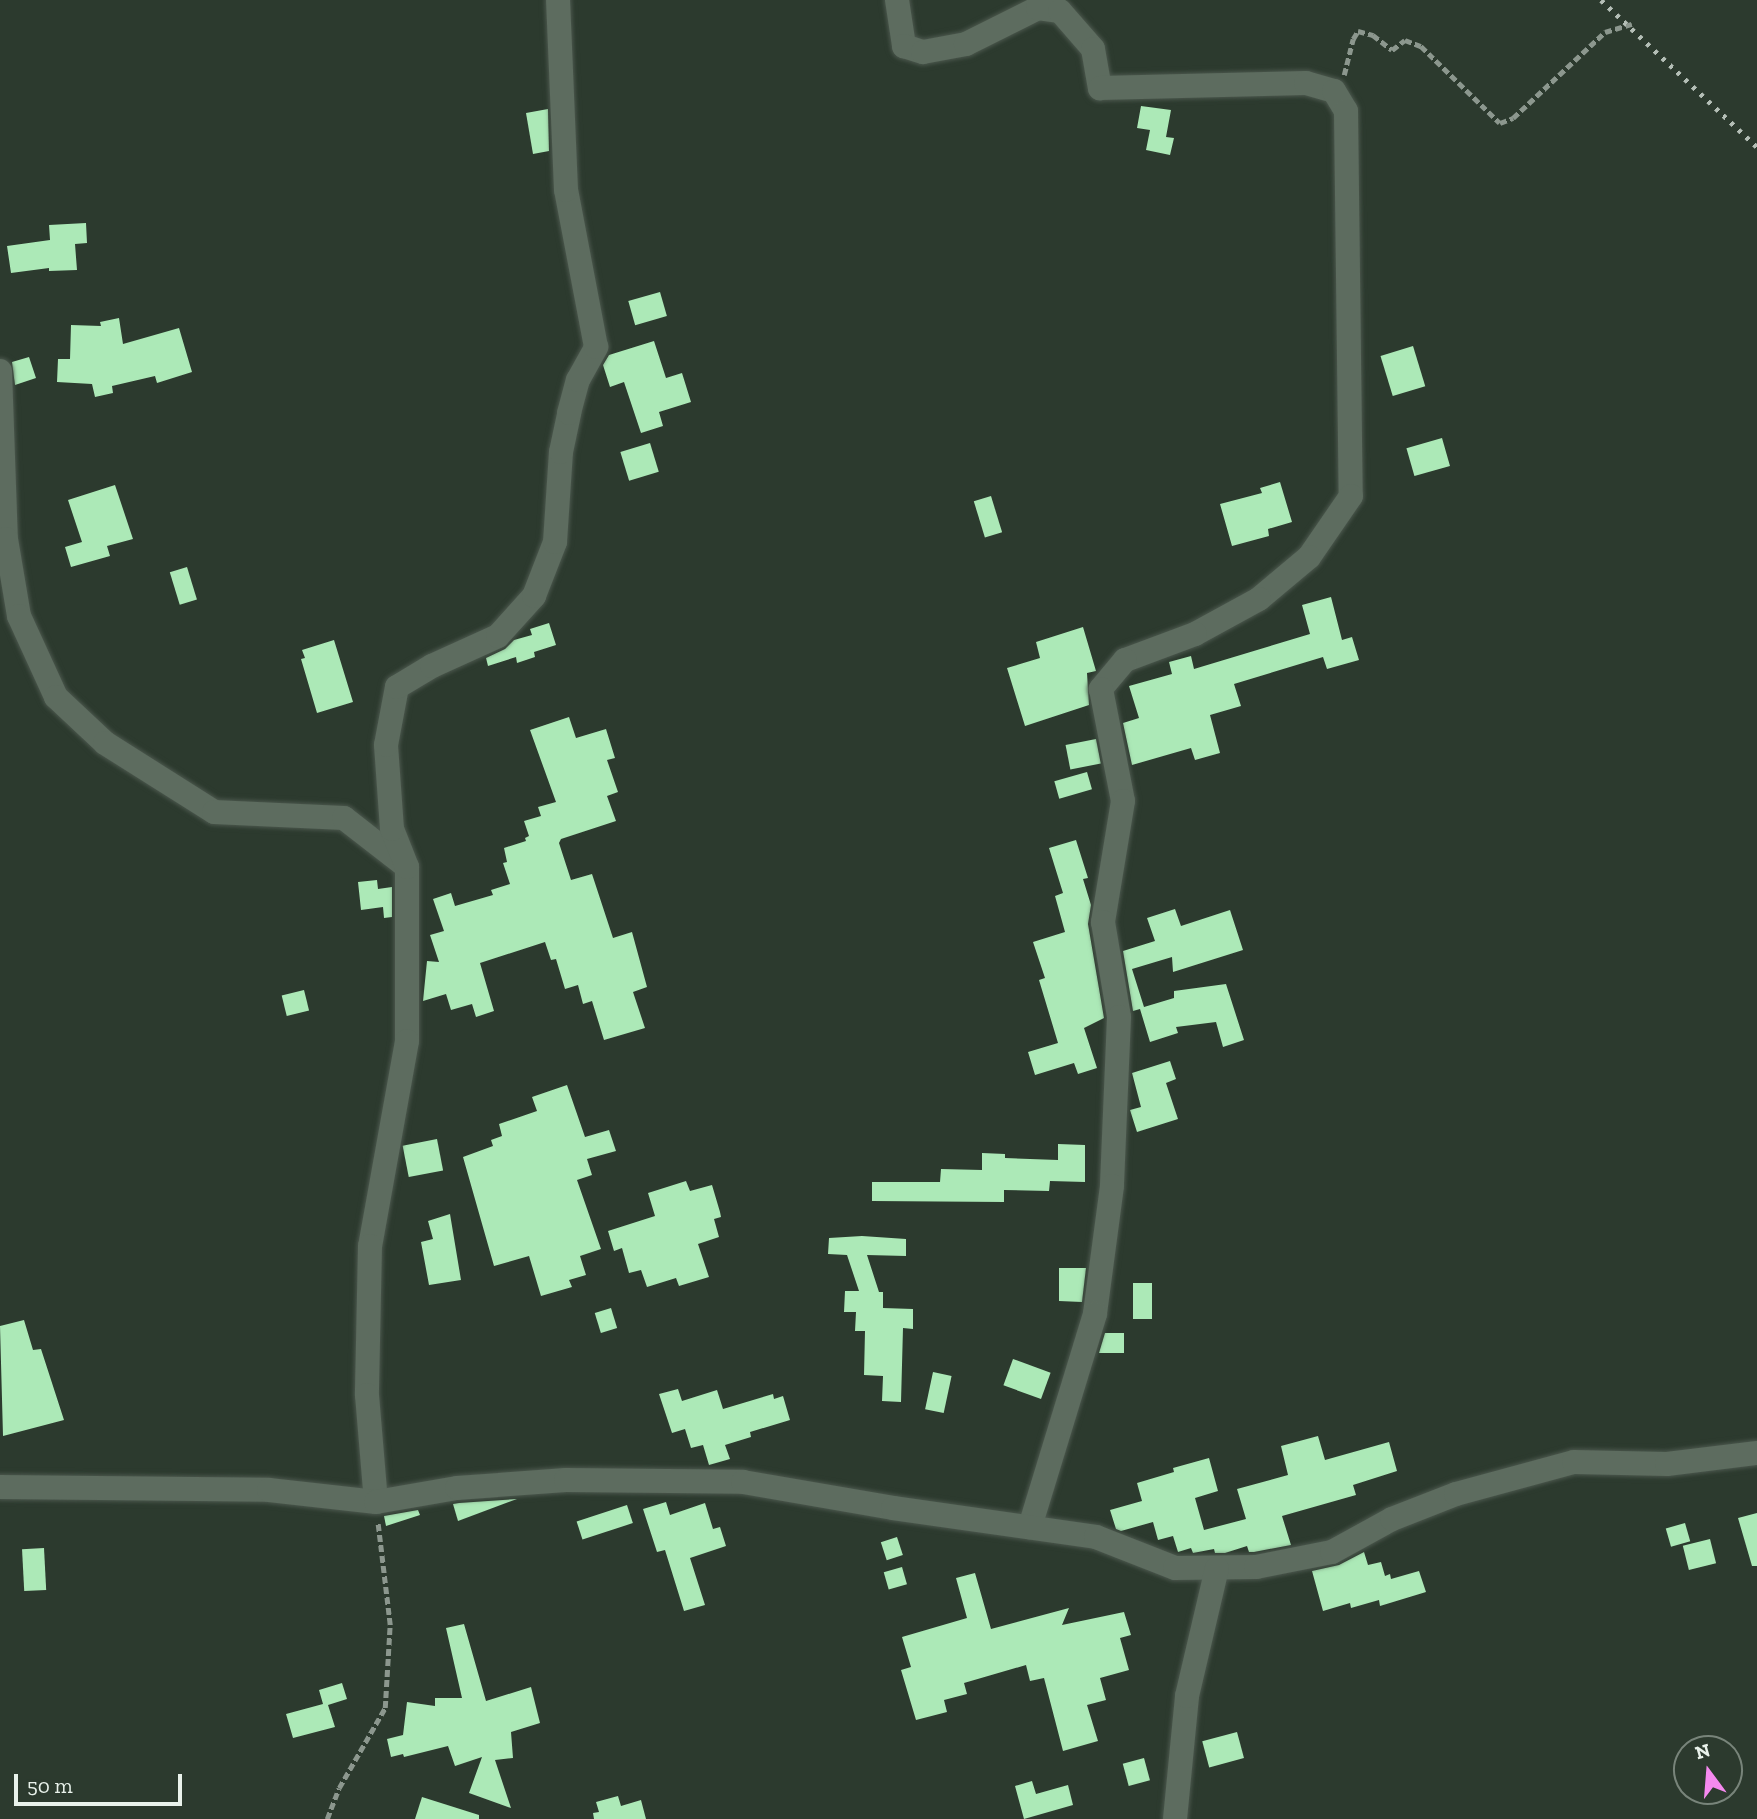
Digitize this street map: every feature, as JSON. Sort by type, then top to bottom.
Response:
[{"type":"street","points":[[376,1502],[367,1395],[370,1246],[407,1041],[407,867],[392,829],[386,745],[397,687],[432,666],[498,636],[534,596],[555,542],[561,452],[569,413],[578,380],[596,347],[566,190],[558,0]]},
{"type":"street","points":[[897,0],[904,46],[923,52],[966,44],[1038,8],[1060,11],[1093,49],[1100,88],[1306,83],[1334,91],[1346,111],[1351,496],[1309,557],[1259,599],[1195,634],[1125,660],[1101,689],[1123,801],[1103,922],[1119,1017],[1112,1186],[1096,1314],[1030,1527]]},
{"type":"street","points":[[0,371],[6,539],[19,615],[56,697],[106,743],[214,812],[344,818],[407,867]]},
{"type":"street","points":[[0,1487],[270,1490],[376,1502],[457,1488],[566,1480],[743,1482],[892,1508],[1096,1537],[1175,1568],[1256,1567],[1332,1552],[1392,1519],[1456,1494],[1574,1462],[1667,1464],[1757,1454]]},
{"type":"street","points":[[1175,1819],[1187,1696],[1217,1567]]},
{"type":"path","points":[[1334,91],[1348,70],[1353,38],[1358,32],[1373,35],[1392,50],[1405,40],[1421,46],[1500,123],[1513,118],[1605,32],[1632,24]]},
{"type":"path","points":[[327,1819],[339,1788],[385,1708],[390,1625],[376,1502]]},
{"type":"building","points":[[1141,106],[1171,110],[1166,137],[1174,138],[1170,155],[1146,150],[1150,130],[1137,128]]},
{"type":"building","points":[[548,109],[549,151],[533,154],[526,113]]},
{"type":"building","points":[[86,223],[87,243],[75,244],[77,270],[49,271],[49,268],[11,273],[7,246],[50,240],[49,225]]},
{"type":"building","points":[[660,292],[667,316],[635,325],[628,301]]},
{"type":"building","points":[[119,318],[123,344],[179,328],[192,372],[157,383],[155,376],[112,386],[113,393],[95,397],[92,384],[57,382],[58,359],[70,359],[71,325],[101,326],[100,322]]},
{"type":"building","points":[[654,341],[666,378],[682,373],[691,402],[659,412],[663,426],[641,433],[624,382],[610,387],[603,365],[609,355]]},
{"type":"building","points":[[1413,346],[1425,386],[1393,396],[1380,356]]},
{"type":"building","points":[[29,357],[36,378],[15,385],[12,362]]},
{"type":"building","points":[[1442,438],[1450,466],[1414,476],[1406,448]]},
{"type":"building","points":[[650,443],[659,472],[629,481],[620,452]]},
{"type":"building","points":[[1280,482],[1292,522],[1268,529],[1269,536],[1232,546],[1220,504],[1262,493],[1260,488]]},
{"type":"building","points":[[115,485],[133,539],[107,546],[110,556],[71,567],[65,547],[82,542],[68,500]]},
{"type":"building","points":[[991,496],[1002,532],[985,538],[974,501]]},
{"type":"building","points":[[187,567],[197,600],[180,605],[170,572]]},
{"type":"building","points":[[1331,597],[1342,640],[1352,637],[1359,660],[1327,669],[1323,657],[1234,684],[1241,706],[1210,715],[1220,753],[1195,760],[1191,748],[1132,765],[1123,723],[1139,718],[1129,686],[1172,674],[1169,662],[1191,656],[1194,669],[1310,634],[1302,605]]},
{"type":"building","points":[[549,623],[556,645],[534,652],[535,657],[517,663],[516,657],[488,666],[486,658],[505,649],[514,640],[532,635],[530,629]]},
{"type":"building","points":[[1083,627],[1096,671],[1087,673],[1089,705],[1025,726],[1007,668],[1040,658],[1036,642]]},
{"type":"building","points":[[334,640],[353,702],[317,713],[301,659],[305,658],[302,650]]},
{"type":"building","points":[[569,717],[576,738],[606,729],[615,758],[607,760],[618,792],[607,796],[616,821],[561,839],[559,843],[571,880],[592,874],[613,938],[632,932],[647,987],[633,992],[645,1028],[604,1040],[592,1001],[583,1004],[578,985],[565,989],[556,959],[551,960],[545,942],[480,963],[494,1011],[476,1017],[472,1004],[451,1010],[446,994],[423,1001],[427,961],[439,962],[430,935],[444,931],[433,899],[451,893],[455,906],[493,895],[491,890],[510,884],[503,863],[507,862],[504,848],[526,841],[525,838],[529,836],[524,821],[541,816],[538,807],[556,802],[530,730]]},
{"type":"building","points":[[1096,739],[1101,764],[1070,769],[1066,745]]},
{"type":"building","points":[[1087,772],[1092,789],[1059,799],[1054,781]]},
{"type":"building","points":[[1076,840],[1088,878],[1083,879],[1091,905],[1088,924],[1104,1018],[1084,1028],[1097,1068],[1078,1074],[1074,1063],[1035,1075],[1028,1052],[1058,1043],[1039,980],[1045,978],[1033,942],[1065,932],[1055,896],[1063,893],[1049,848]]},
{"type":"building","points":[[377,880],[378,889],[392,887],[392,917],[384,918],[383,907],[361,910],[358,882]]},
{"type":"building","points":[[1175,909],[1181,926],[1230,910],[1243,950],[1173,972],[1172,957],[1132,969],[1144,1007],[1174,998],[1174,991],[1226,984],[1244,1040],[1223,1047],[1216,1022],[1176,1027],[1178,1033],[1150,1042],[1140,1009],[1133,1011],[1123,951],[1155,941],[1147,918]]},
{"type":"building","points":[[304,990],[309,1010],[287,1016],[282,996]]},
{"type":"building","points":[[1170,1061],[1176,1079],[1166,1083],[1178,1119],[1137,1132],[1130,1110],[1141,1107],[1132,1073]]},
{"type":"building","points":[[567,1085],[585,1137],[609,1130],[616,1151],[587,1159],[592,1175],[577,1180],[601,1249],[580,1256],[586,1275],[569,1280],[572,1287],[541,1296],[529,1256],[494,1266],[463,1157],[493,1146],[491,1140],[502,1136],[499,1124],[537,1111],[532,1097]]},
{"type":"building","points":[[437,1139],[443,1170],[409,1177],[403,1146]]},
{"type":"building","points":[[1058,1144],[1085,1145],[1085,1182],[1050,1181],[1049,1191],[1004,1190],[1004,1202],[872,1201],[872,1182],[940,1182],[941,1169],[982,1170],[982,1153],[1005,1154],[1005,1158],[1058,1160]]},
{"type":"building","points":[[686,1181],[690,1191],[712,1185],[720,1212],[721,1217],[714,1219],[719,1237],[698,1244],[709,1277],[679,1286],[676,1278],[647,1287],[641,1270],[629,1273],[622,1248],[614,1251],[608,1231],[655,1216],[648,1193]]},
{"type":"building","points":[[450,1214],[461,1280],[429,1285],[421,1242],[433,1239],[428,1221]]},
{"type":"building","points":[[862,1236],[906,1239],[906,1256],[867,1255],[879,1292],[883,1292],[883,1308],[913,1309],[913,1329],[903,1328],[901,1402],[882,1401],[883,1376],[864,1375],[865,1331],[855,1331],[856,1312],[844,1312],[845,1291],[859,1291],[847,1255],[828,1254],[829,1238]]},
{"type":"building","points":[[1059,1268],[1086,1268],[1082,1302],[1059,1301]]},
{"type":"building","points":[[1133,1283],[1152,1283],[1152,1319],[1133,1319]]},
{"type":"building","points":[[611,1308],[617,1328],[601,1333],[595,1313]]},
{"type":"building","points":[[24,1320],[33,1350],[41,1349],[64,1420],[3,1436],[0,1326]]},
{"type":"building","points":[[1105,1333],[1124,1333],[1124,1353],[1099,1353]]},
{"type":"building","points":[[1013,1359],[1051,1373],[1041,1399],[1003,1385]]},
{"type":"building","points":[[933,1372],[952,1376],[944,1413],[925,1409]]},
{"type":"building","points":[[678,1389],[682,1401],[717,1390],[723,1409],[773,1394],[774,1399],[783,1396],[790,1420],[750,1432],[751,1437],[725,1445],[730,1459],[709,1465],[703,1445],[691,1448],[685,1429],[672,1433],[659,1394]]},
{"type":"building","points":[[1318,1436],[1325,1460],[1389,1442],[1397,1471],[1353,1485],[1356,1495],[1282,1516],[1291,1545],[1254,1552],[1249,1552],[1247,1546],[1225,1553],[1215,1553],[1214,1549],[1193,1553],[1191,1548],[1178,1552],[1173,1536],[1158,1540],[1153,1522],[1121,1531],[1116,1529],[1110,1510],[1142,1501],[1137,1483],[1174,1472],[1173,1468],[1209,1458],[1218,1491],[1195,1498],[1204,1530],[1246,1519],[1237,1489],[1288,1475],[1281,1446]]},
{"type":"building","points":[[517,1499],[458,1521],[453,1504],[459,1503]]},
{"type":"building","points":[[666,1502],[670,1515],[705,1503],[713,1529],[720,1527],[726,1546],[690,1558],[705,1605],[684,1611],[665,1550],[657,1552],[643,1509]]},
{"type":"building","points":[[627,1505],[633,1523],[582,1539],[577,1521]]},
{"type":"building","points":[[418,1510],[420,1515],[386,1526],[384,1516]]},
{"type":"building","points":[[1757,1513],[1757,1566],[1752,1566],[1738,1518]]},
{"type":"building","points":[[1685,1523],[1690,1541],[1671,1547],[1666,1529]]},
{"type":"building","points":[[897,1537],[903,1555],[887,1560],[881,1542]]},
{"type":"building","points":[[1710,1539],[1716,1563],[1689,1570],[1683,1546]]},
{"type":"building","points":[[44,1548],[46,1590],[24,1591],[22,1549]]},
{"type":"building","points":[[1364,1552],[1368,1565],[1381,1562],[1385,1576],[1390,1574],[1391,1579],[1419,1571],[1426,1592],[1380,1606],[1379,1600],[1351,1608],[1350,1603],[1323,1611],[1312,1571],[1339,1565]]},
{"type":"building","points":[[902,1567],[907,1584],[889,1590],[884,1572]]},
{"type":"building","points":[[975,1573],[991,1629],[1069,1608],[1062,1625],[1124,1612],[1131,1635],[1120,1638],[1129,1670],[1100,1678],[1106,1700],[1087,1705],[1098,1741],[1063,1751],[1044,1678],[1030,1681],[1026,1665],[964,1683],[967,1694],[944,1700],[947,1712],[916,1720],[901,1670],[911,1667],[902,1637],[967,1618],[956,1578]]},
{"type":"building","points":[[464,1624],[486,1701],[531,1687],[540,1723],[511,1732],[513,1758],[495,1760],[511,1808],[469,1793],[482,1757],[455,1766],[448,1746],[404,1757],[403,1754],[391,1757],[387,1739],[403,1735],[407,1702],[435,1706],[435,1698],[462,1698],[446,1628]]},
{"type":"building","points":[[342,1683],[347,1699],[328,1705],[335,1727],[293,1738],[286,1714],[323,1704],[319,1690]]},
{"type":"building","points":[[1237,1732],[1244,1758],[1209,1767],[1202,1741]]},
{"type":"building","points":[[1144,1758],[1150,1780],[1129,1786],[1123,1764]]},
{"type":"building","points":[[1032,1781],[1036,1794],[1068,1785],[1073,1805],[1024,1819],[1015,1786]]},
{"type":"building","points":[[618,1796],[621,1806],[641,1800],[646,1819],[594,1819],[593,1813],[599,1812],[596,1802]]},
{"type":"building","points":[[422,1797],[479,1815],[479,1819],[415,1819]]},
{"type":"railway","points":[[1601,0],[1757,147]]}]
